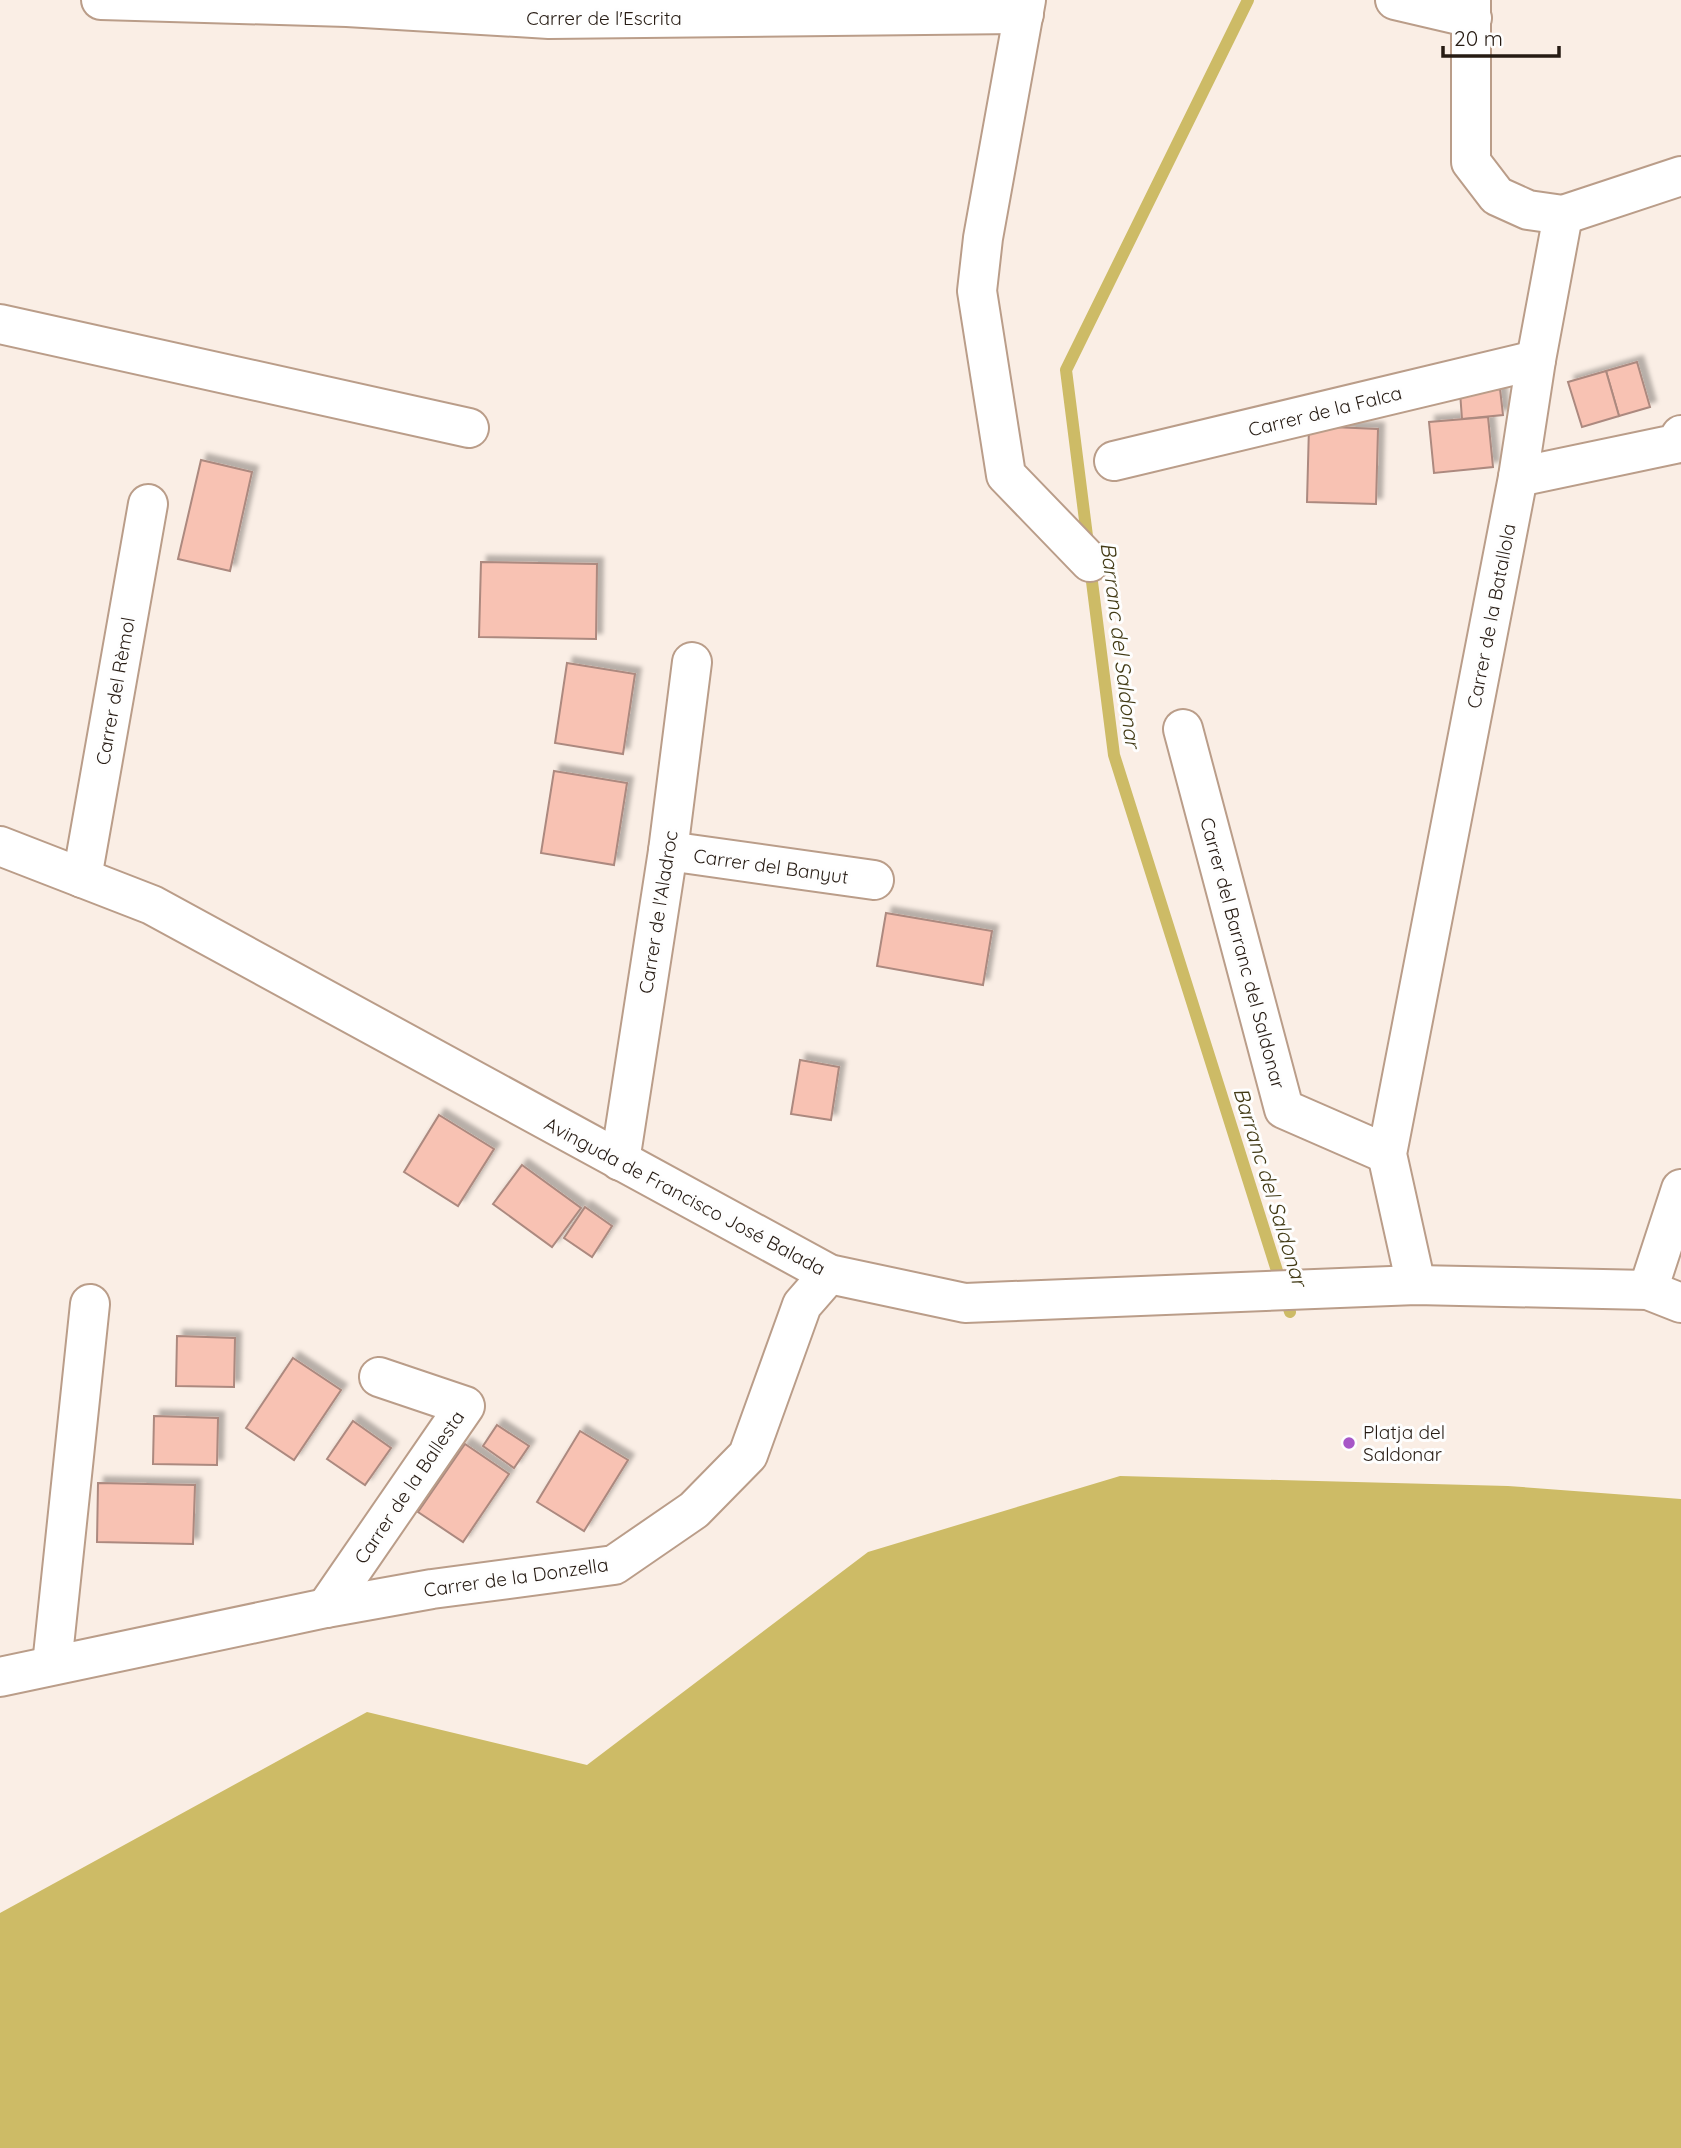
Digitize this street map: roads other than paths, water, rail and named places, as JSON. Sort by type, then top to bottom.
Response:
[{"type":"street","name":"Carrer de l'Escrita","points":[[101,0],[347,7],[549,19],[1025,7]]},
{"type":"street","points":[[1395,0],[1471,9],[1471,162],[1497,196],[1528,211],[1563,215],[1681,176]]},
{"type":"street","points":[[1025,7],[983,238],[977,291],[1006,475],[1090,562]]},
{"type":"street","name":"Carrer de la Batallola","points":[[1416,1285],[1387,1154],[1518,477],[1535,360],[1563,215]]},
{"type":"street","points":[[0,324],[469,428]]},
{"type":"street","name":"Carrer de la Falca","points":[[1114,461],[1535,360]]},
{"type":"street","points":[[1518,477],[1675,443],[1681,435]]},
{"type":"street","name":"Carrer del Rèmol","points":[[82,878],[148,504]]},
{"type":"street","name":"Carrer de l'Aladroc","points":[[620,1161],[668,851],[692,662]]},
{"type":"street","name":"Carrer del Barranc del Saldonar","points":[[1183,729],[1284,1108],[1387,1154]]},
{"type":"street","name":"Avinguda de Francisco José Balada","points":[[0,846],[152,905],[829,1275],[965,1303],[1416,1285],[1665,1296]]},
{"type":"street","name":"Carrer del Banyut","points":[[668,851],[874,880]]},
{"type":"street","points":[[1665,1296],[1681,1189]]},
{"type":"street","name":"Carrer de la Donzella","points":[[0,1677],[326,1608],[432,1589],[614,1565],[694,1510],[748,1455],[802,1305],[829,1275]]},
{"type":"street","points":[[52,1665],[90,1304]]},
{"type":"street","name":"Carrer de la Ballesta","points":[[326,1608],[465,1405],[379,1377]]},
{"type":"waterway","name":"Barranc del Saldonar","points":[[1088,544],[1066,370],[1248,0]]},
{"type":"waterway","name":"Barranc del Saldonar","points":[[1090,566],[1114,755],[1290,1312]]},
{"type":"place","name":"Platja del Saldonar","points":[[1349,1443]]}]
